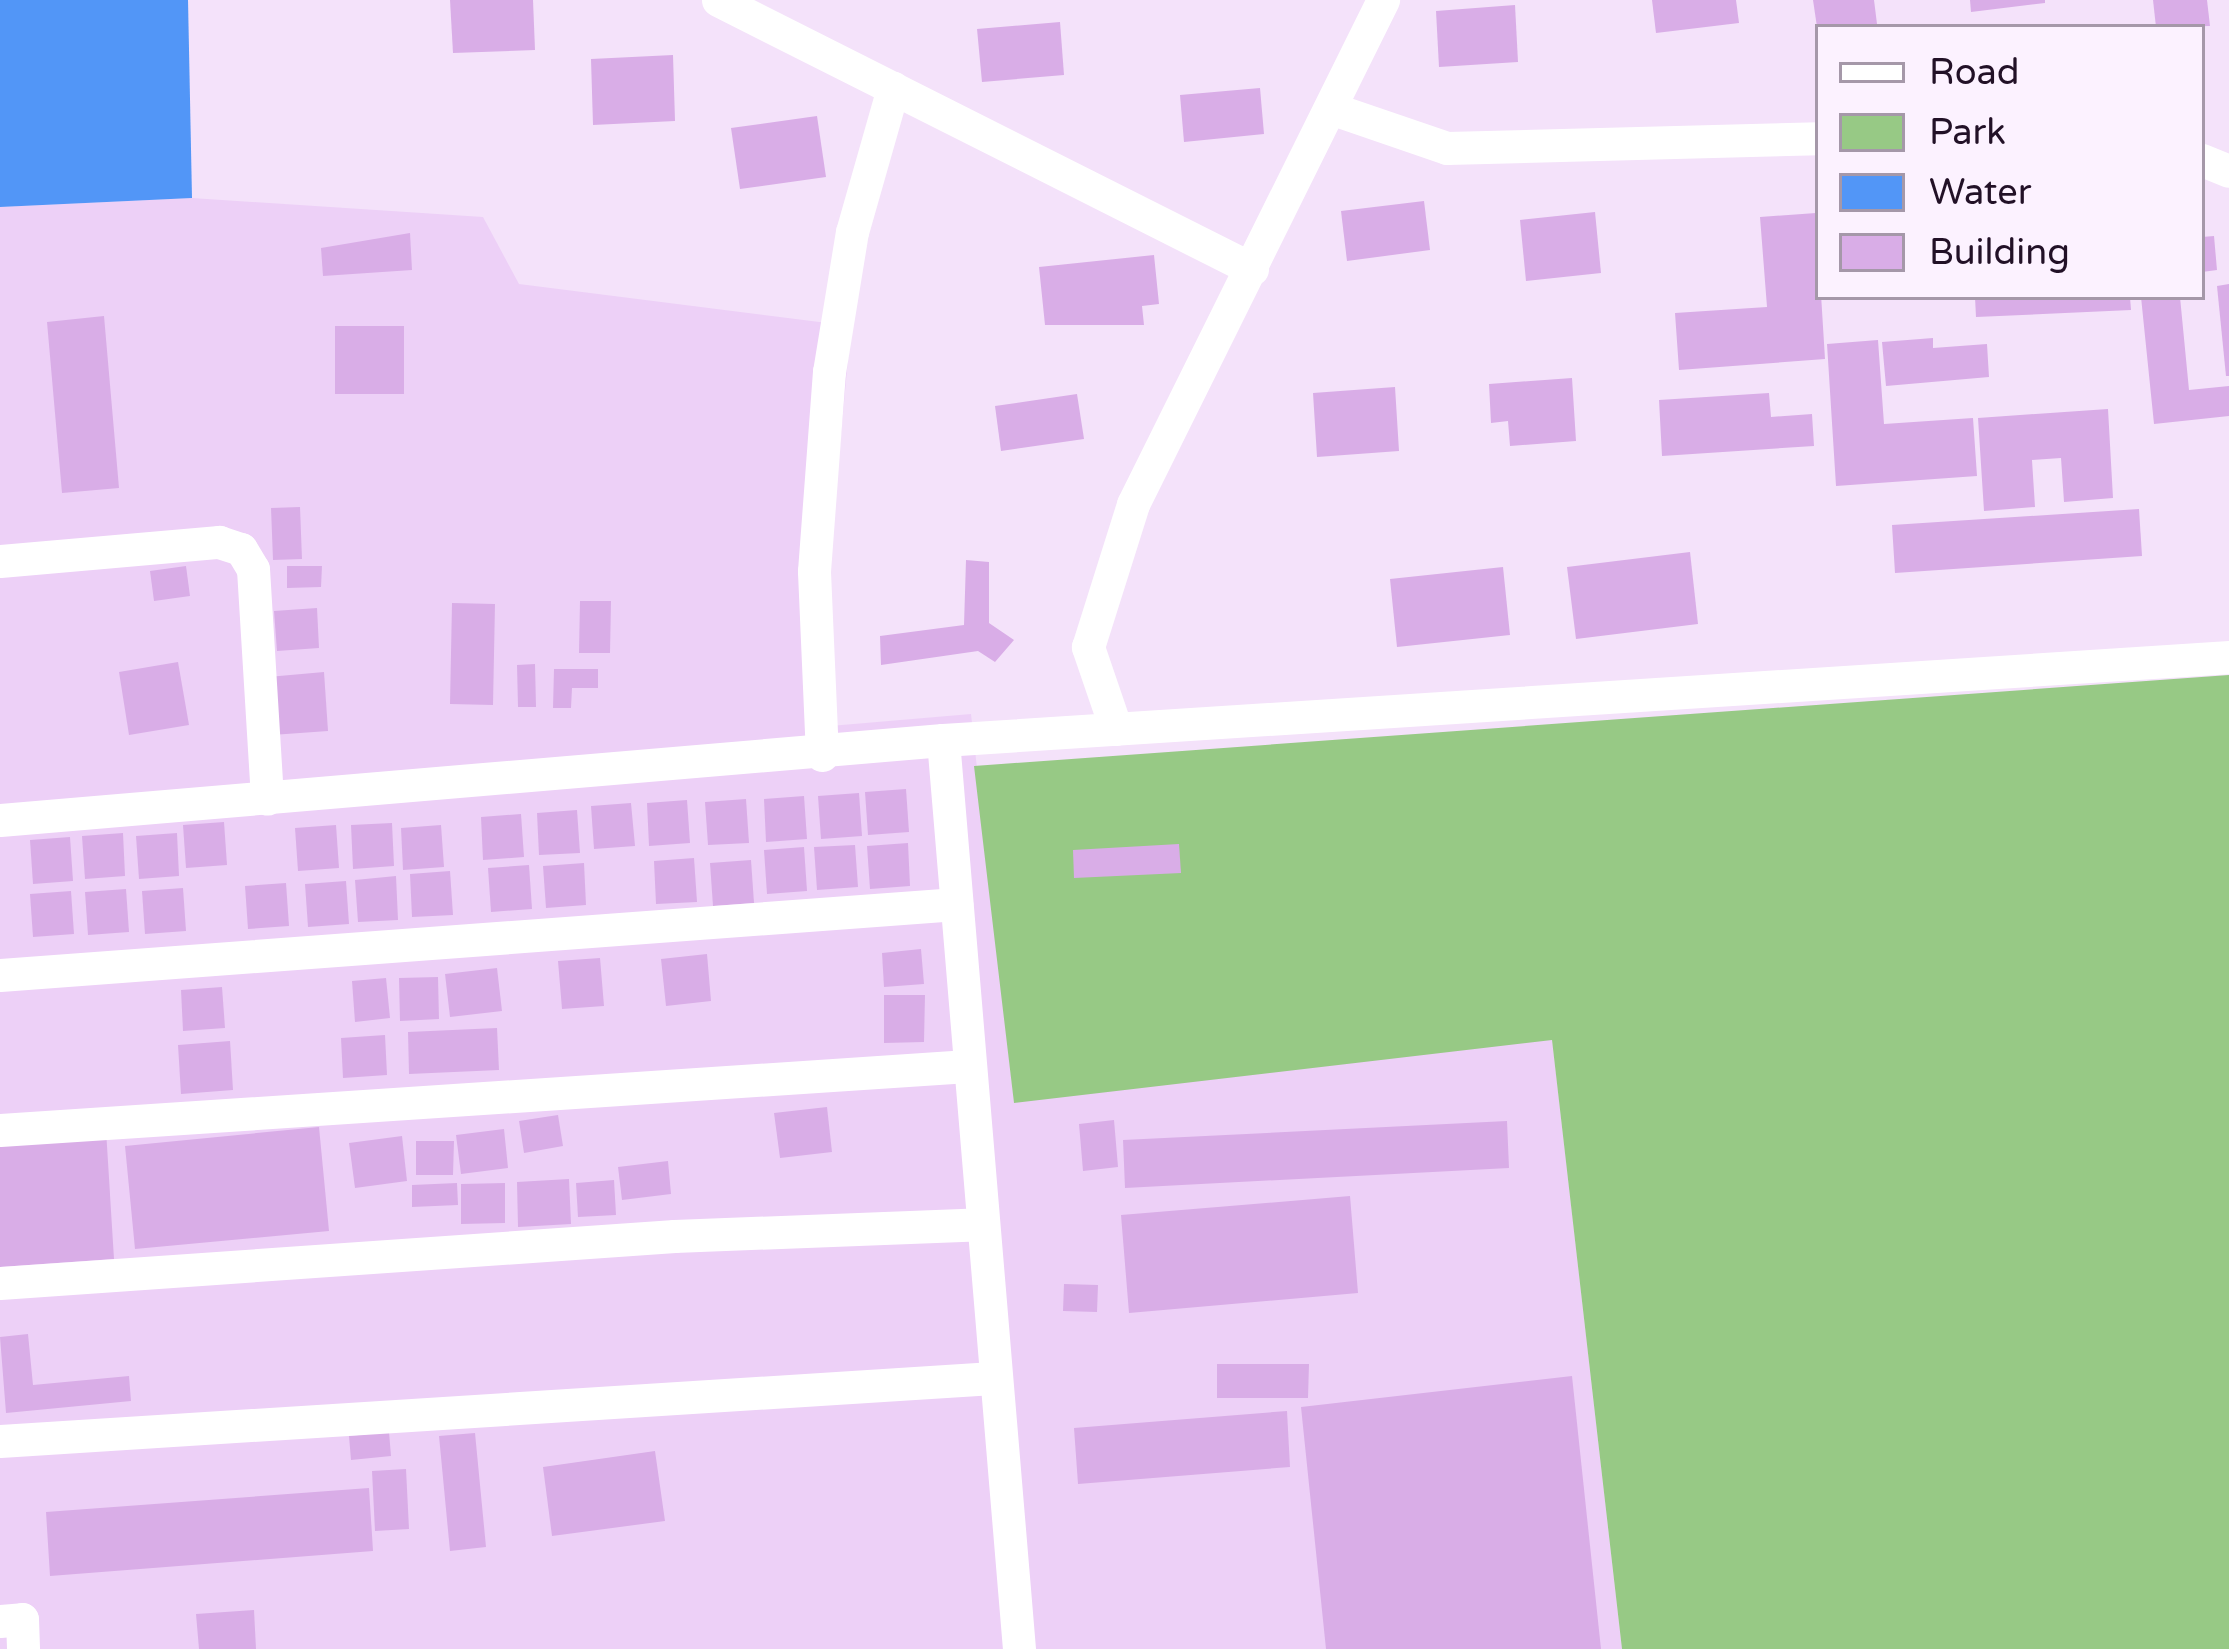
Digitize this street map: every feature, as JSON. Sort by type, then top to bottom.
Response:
[{"type":"street","points":[[718,0],[1252,269]]},
{"type":"street","points":[[1116,729],[1088,647],[1133,505],[1383,0]]},
{"type":"street","points":[[822,755],[814,571],[829,372],[852,232],[893,88]]},
{"type":"street","points":[[1333,109],[1447,148],[1815,138]]},
{"type":"street","points":[[0,561],[219,542],[241,550],[254,568],[267,800]]},
{"type":"street","points":[[0,820],[822,755],[943,740],[2229,657]]},
{"type":"street","points":[[943,740],[992,1378],[1019,1649]]},
{"type":"street","points":[[0,975],[956,904]]},
{"type":"street","points":[[0,1130],[968,1066]]},
{"type":"street","points":[[0,1283],[674,1236],[981,1224]]},
{"type":"street","points":[[0,1441],[992,1378]]},
{"type":"street","points":[[0,1621],[22,1619],[23,1649]]},
{"type":"shaded area","points":[[192,198],[483,217],[519,284],[851,326],[829,567],[830,726],[971,714],[1014,1102],[1552,1039],[1622,1649],[0,1649],[0,207]]},
{"type":"green space","points":[[2229,675],[2229,1649],[1622,1649],[1552,1040],[1014,1103],[974,766]]},
{"type":"water","points":[[0,0],[188,0],[192,198],[0,207]]},
{"type":"building","points":[[450,0],[533,0],[535,50],[453,53]]},
{"type":"building","points":[[1652,0],[1736,0],[1739,23],[1656,33]]},
{"type":"building","points":[[1813,0],[1874,0],[1877,24],[1817,24]]},
{"type":"building","points":[[1970,0],[2045,0],[2045,3],[1971,12]]},
{"type":"building","points":[[2153,0],[2207,0],[2210,26],[2156,24]]},
{"type":"building","points":[[1515,5],[1518,62],[1439,67],[1436,11]]},
{"type":"building","points":[[1060,22],[1064,75],[982,82],[977,29]]},
{"type":"building","points":[[673,55],[675,121],[593,125],[591,59]]},
{"type":"building","points":[[1260,88],[1264,134],[1184,142],[1180,95]]},
{"type":"building","points":[[817,116],[826,177],[740,189],[731,128]]},
{"type":"building","points":[[1424,201],[1430,250],[1347,261],[1341,211]]},
{"type":"building","points":[[1595,212],[1601,273],[1526,281],[1520,220]]},
{"type":"building","points":[[1815,213],[1815,300],[1821,300],[1825,359],[1679,370],[1675,313],[1767,307],[1760,217]]},
{"type":"building","points":[[410,233],[412,270],[323,276],[321,248]]},
{"type":"building","points":[[2214,236],[2217,270],[2205,272],[2205,237]]},
{"type":"building","points":[[1154,255],[1159,304],[1142,306],[1144,325],[1045,325],[1039,267]]},
{"type":"building","points":[[2229,284],[2229,376],[2226,376],[2217,286]]},
{"type":"building","points":[[1975,300],[2130,300],[2131,310],[1976,317]]},
{"type":"building","points":[[2141,300],[2180,300],[2189,390],[2229,386],[2229,416],[2154,424]]},
{"type":"building","points":[[104,316],[119,488],[62,493],[47,322]]},
{"type":"building","points":[[335,326],[404,326],[404,394],[335,394]]},
{"type":"building","points":[[1933,338],[1933,348],[1987,344],[1989,377],[1886,386],[1882,342]]},
{"type":"building","points":[[1878,340],[1884,424],[1973,418],[1977,476],[1836,486],[1827,344]]},
{"type":"building","points":[[1572,378],[1576,441],[1510,446],[1508,421],[1491,423],[1489,384]]},
{"type":"building","points":[[1395,387],[1399,451],[1317,457],[1313,393]]},
{"type":"building","points":[[1769,393],[1771,417],[1812,414],[1814,446],[1662,456],[1659,400]]},
{"type":"building","points":[[1077,394],[1084,439],[1001,451],[995,406]]},
{"type":"building","points":[[2108,409],[2113,498],[2064,502],[2061,458],[2032,460],[2035,507],[1984,511],[1978,418]]},
{"type":"building","points":[[300,507],[302,559],[273,560],[271,508]]},
{"type":"building","points":[[2139,509],[2142,556],[1895,573],[1892,525]]},
{"type":"building","points":[[1690,552],[1698,624],[1576,639],[1567,567]]},
{"type":"building","points":[[966,560],[989,562],[989,623],[1014,640],[995,662],[978,651],[881,665],[880,636],[964,625]]},
{"type":"building","points":[[186,566],[190,596],[154,601],[150,571]]},
{"type":"building","points":[[287,566],[322,566],[321,587],[287,588]]},
{"type":"building","points":[[1503,567],[1510,635],[1397,647],[1390,579]]},
{"type":"building","points":[[580,601],[611,601],[610,653],[579,653]]},
{"type":"building","points":[[452,603],[495,604],[493,705],[450,704]]},
{"type":"building","points":[[317,608],[319,648],[277,651],[274,611]]},
{"type":"building","points":[[178,662],[189,725],[129,735],[119,672]]},
{"type":"building","points":[[535,664],[536,707],[518,707],[517,665]]},
{"type":"building","points":[[554,669],[598,669],[598,688],[572,688],[571,708],[553,708]]},
{"type":"building","points":[[324,672],[328,731],[272,735],[268,677]]},
{"type":"building","points":[[906,789],[909,832],[868,835],[865,792]]},
{"type":"building","points":[[859,793],[862,836],[821,839],[818,796]]},
{"type":"building","points":[[804,796],[807,839],[766,842],[764,799]]},
{"type":"building","points":[[746,799],[749,843],[708,845],[705,802]]},
{"type":"building","points":[[687,800],[690,843],[649,846],[647,803]]},
{"type":"building","points":[[631,803],[635,846],[594,849],[591,806]]},
{"type":"building","points":[[577,810],[580,853],[539,855],[537,813]]},
{"type":"building","points":[[521,814],[524,857],[483,860],[481,817]]},
{"type":"building","points":[[224,822],[227,865],[186,868],[183,825]]},
{"type":"building","points":[[392,823],[394,866],[353,869],[351,825]]},
{"type":"building","points":[[336,825],[339,868],[298,871],[295,828]]},
{"type":"building","points":[[441,825],[444,867],[403,870],[401,828]]},
{"type":"building","points":[[123,833],[125,876],[85,879],[82,836]]},
{"type":"building","points":[[177,833],[179,876],[139,879],[136,836]]},
{"type":"building","points":[[70,837],[73,881],[33,884],[30,840]]},
{"type":"building","points":[[908,843],[910,886],[870,889],[867,846]]},
{"type":"building","points":[[1179,844],[1181,873],[1074,878],[1073,850]]},
{"type":"building","points":[[855,845],[858,887],[817,890],[814,847]]},
{"type":"building","points":[[804,847],[807,891],[767,894],[764,850]]},
{"type":"building","points":[[694,858],[697,902],[656,904],[654,861]]},
{"type":"building","points":[[751,860],[754,903],[713,906],[710,863]]},
{"type":"building","points":[[584,863],[586,905],[546,908],[543,866]]},
{"type":"building","points":[[529,865],[532,909],[491,912],[488,868]]},
{"type":"building","points":[[450,871],[453,915],[412,917],[410,874]]},
{"type":"building","points":[[396,876],[398,920],[358,922],[355,880]]},
{"type":"building","points":[[346,881],[349,924],[308,927],[305,884]]},
{"type":"building","points":[[286,883],[289,926],[248,929],[245,886]]},
{"type":"building","points":[[183,888],[186,931],[145,934],[142,891]]},
{"type":"building","points":[[126,889],[129,932],[88,935],[85,892]]},
{"type":"building","points":[[71,891],[74,934],[33,937],[30,894]]},
{"type":"building","points":[[921,949],[924,984],[884,987],[882,953]]},
{"type":"building","points":[[707,954],[711,1001],[666,1006],[661,959]]},
{"type":"building","points":[[600,958],[604,1006],[562,1009],[558,961]]},
{"type":"building","points":[[497,968],[502,1011],[450,1017],[445,974]]},
{"type":"building","points":[[438,977],[439,1019],[400,1021],[399,978]]},
{"type":"building","points":[[386,978],[390,1018],[355,1022],[352,981]]},
{"type":"building","points":[[222,987],[225,1028],[183,1031],[181,990]]},
{"type":"building","points":[[884,995],[925,995],[924,1042],[884,1043]]},
{"type":"building","points":[[497,1028],[499,1070],[409,1074],[408,1032]]},
{"type":"building","points":[[385,1035],[387,1075],[343,1078],[341,1038]]},
{"type":"building","points":[[230,1041],[233,1090],[181,1094],[178,1045]]},
{"type":"building","points":[[827,1107],[832,1152],[780,1158],[774,1113]]},
{"type":"building","points":[[558,1115],[563,1146],[524,1153],[519,1121]]},
{"type":"building","points":[[1114,1120],[1118,1167],[1083,1171],[1079,1124]]},
{"type":"building","points":[[1507,1121],[1509,1168],[1125,1188],[1123,1140]]},
{"type":"building","points":[[319,1127],[329,1231],[135,1249],[125,1146]]},
{"type":"building","points":[[504,1129],[508,1168],[461,1174],[456,1135]]},
{"type":"building","points":[[106,1130],[114,1259],[0,1267],[0,1137]]},
{"type":"building","points":[[402,1136],[407,1181],[355,1188],[349,1143]]},
{"type":"building","points":[[416,1141],[454,1141],[453,1175],[416,1175]]},
{"type":"building","points":[[668,1161],[671,1194],[622,1200],[618,1167]]},
{"type":"building","points":[[569,1179],[571,1224],[518,1227],[517,1182]]},
{"type":"building","points":[[614,1180],[616,1215],[578,1217],[576,1183]]},
{"type":"building","points":[[457,1183],[458,1205],[412,1207],[412,1185]]},
{"type":"building","points":[[505,1183],[505,1223],[461,1224],[461,1184]]},
{"type":"building","points":[[1350,1196],[1358,1293],[1129,1313],[1121,1215]]},
{"type":"building","points":[[1064,1284],[1098,1285],[1097,1312],[1063,1311]]},
{"type":"building","points":[[28,1334],[33,1385],[129,1376],[131,1401],[6,1413],[0,1337]]},
{"type":"building","points":[[1217,1364],[1309,1364],[1308,1398],[1217,1398]]},
{"type":"building","points":[[1572,1376],[1601,1649],[1326,1649],[1301,1407]]},
{"type":"building","points":[[1287,1411],[1290,1467],[1078,1484],[1074,1428]]},
{"type":"building","points":[[389,1432],[391,1456],[351,1460],[349,1436]]},
{"type":"building","points":[[475,1433],[486,1547],[450,1551],[439,1436]]},
{"type":"building","points":[[655,1451],[665,1521],[552,1536],[543,1467]]},
{"type":"building","points":[[406,1469],[409,1529],[375,1531],[372,1471]]},
{"type":"building","points":[[369,1488],[373,1551],[50,1576],[46,1512]]},
{"type":"building","points":[[254,1610],[256,1649],[199,1649],[196,1614]]}]
